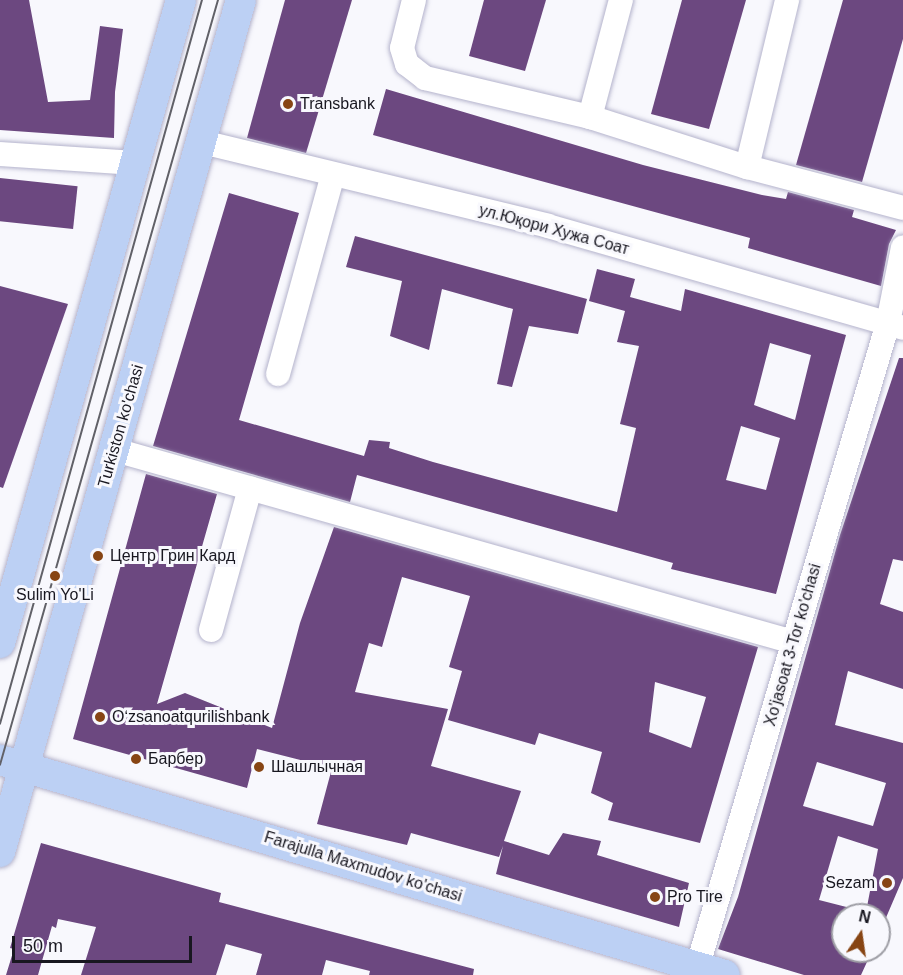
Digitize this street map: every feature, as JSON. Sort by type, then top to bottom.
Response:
[{"type":"main road","points":[[0,643],[181,0]]},
{"type":"main road","name":"Turkiston ko'chasi","points":[[0,852],[12,763],[115,450],[241,0]]},
{"type":"main road","name":"Farajulla Maxmudov ko'chasi","points":[[12,763],[706,972]]},
{"type":"street","points":[[414,0],[402,48],[407,64],[425,78],[590,117],[747,167],[903,208]]},
{"type":"street","points":[[590,117],[621,0]]},
{"type":"street","points":[[747,167],[787,0]]},
{"type":"street","name":"ул.Юқори Хужа Соат","points":[[202,142],[548,226],[896,326]]},
{"type":"street","points":[[0,154],[135,163]]},
{"type":"street","points":[[278,374],[333,175]]},
{"type":"street","name":"Xo'jasoat 3-Tor ko'chasi","points":[[706,972],[793,642],[896,326],[903,247]]},
{"type":"street","points":[[115,450],[793,642]]},
{"type":"street","points":[[211,630],[250,489]]},
{"type":"building","points":[[0,0],[29,0],[48,102],[90,100],[100,26],[123,29],[115,92],[114,138],[0,130]]},
{"type":"building","name":"Transbank","points":[[285,0],[352,0],[306,153],[247,138]]},
{"type":"building","points":[[484,0],[546,0],[525,71],[469,56]]},
{"type":"building","points":[[682,0],[746,0],[709,129],[651,114]]},
{"type":"building","points":[[843,0],[903,0],[903,39],[862,182],[796,165]]},
{"type":"building","points":[[386,89],[643,165],[762,195],[786,199],[788,192],[854,210],[852,217],[896,230],[889,244],[881,286],[748,248],[750,238],[373,135]]},
{"type":"building","points":[[0,178],[78,186],[73,229],[0,221]]},
{"type":"building","points":[[229,193],[299,213],[239,420],[364,456],[369,440],[390,442],[389,448],[433,462],[617,512],[636,428],[620,424],[639,346],[617,342],[625,311],[589,301],[597,269],[635,279],[630,297],[681,311],[685,289],[846,335],[776,594],[671,569],[673,563],[357,475],[350,502],[153,446]],"holes":[[[770,343],[811,355],[795,420],[754,405]],[[741,426],[780,438],[766,490],[726,480]]]},
{"type":"building","points":[[355,236],[587,299],[578,334],[529,326],[512,387],[497,384],[513,309],[442,289],[429,350],[390,336],[402,281],[346,267]]},
{"type":"building","points":[[0,286],[68,304],[3,488],[0,487]]},
{"type":"building","points":[[899,358],[903,358],[903,561],[893,559],[880,604],[903,612],[903,689],[848,671],[835,725],[903,743],[903,878],[891,906],[891,903],[868,903],[878,849],[838,836],[819,900],[831,903],[831,963],[866,963],[861,975],[804,975],[718,949],[738,897],[840,535]],"holes":[[[817,762],[886,783],[873,826],[803,806]]]},
{"type":"building","points":[[146,474],[217,494],[157,704],[185,693],[272,728],[300,623],[334,527],[758,647],[700,843],[608,820],[613,803],[591,793],[602,752],[539,733],[535,745],[448,720],[462,671],[449,667],[470,596],[402,577],[382,647],[369,643],[355,692],[448,709],[431,766],[521,791],[504,841],[549,855],[563,833],[601,841],[597,855],[689,883],[679,927],[496,874],[503,846],[499,857],[411,833],[407,845],[317,824],[332,768],[257,749],[247,788],[73,739]],"holes":[[[655,682],[706,697],[691,748],[649,732]]]},
{"type":"building","points":[[41,843],[221,893],[219,902],[474,969],[473,975],[369,975],[370,971],[326,960],[322,975],[256,975],[262,954],[226,944],[216,975],[81,975],[96,927],[58,919],[56,928],[52,926],[38,975],[6,975],[14,949],[10,948]]},
{"type":"tram line","points":[[0,724],[202,0]]},
{"type":"tram line","points":[[0,765],[218,0]]},
{"type":"place","name":"Transbank","points":[[288,104]]},
{"type":"place","name":"Центр Грин Кард","points":[[98,556]]},
{"type":"place","name":"Sulim Yo'Li","points":[[55,576]]},
{"type":"place","name":"Oʻzsanoatqurilishbank","points":[[100,717]]},
{"type":"place","name":"Барбер","points":[[136,759]]},
{"type":"place","name":"Шашлычная","points":[[259,767]]},
{"type":"place","name":"Sezam","points":[[887,883]]},
{"type":"place","name":"Pro Tire","points":[[655,897]]}]
